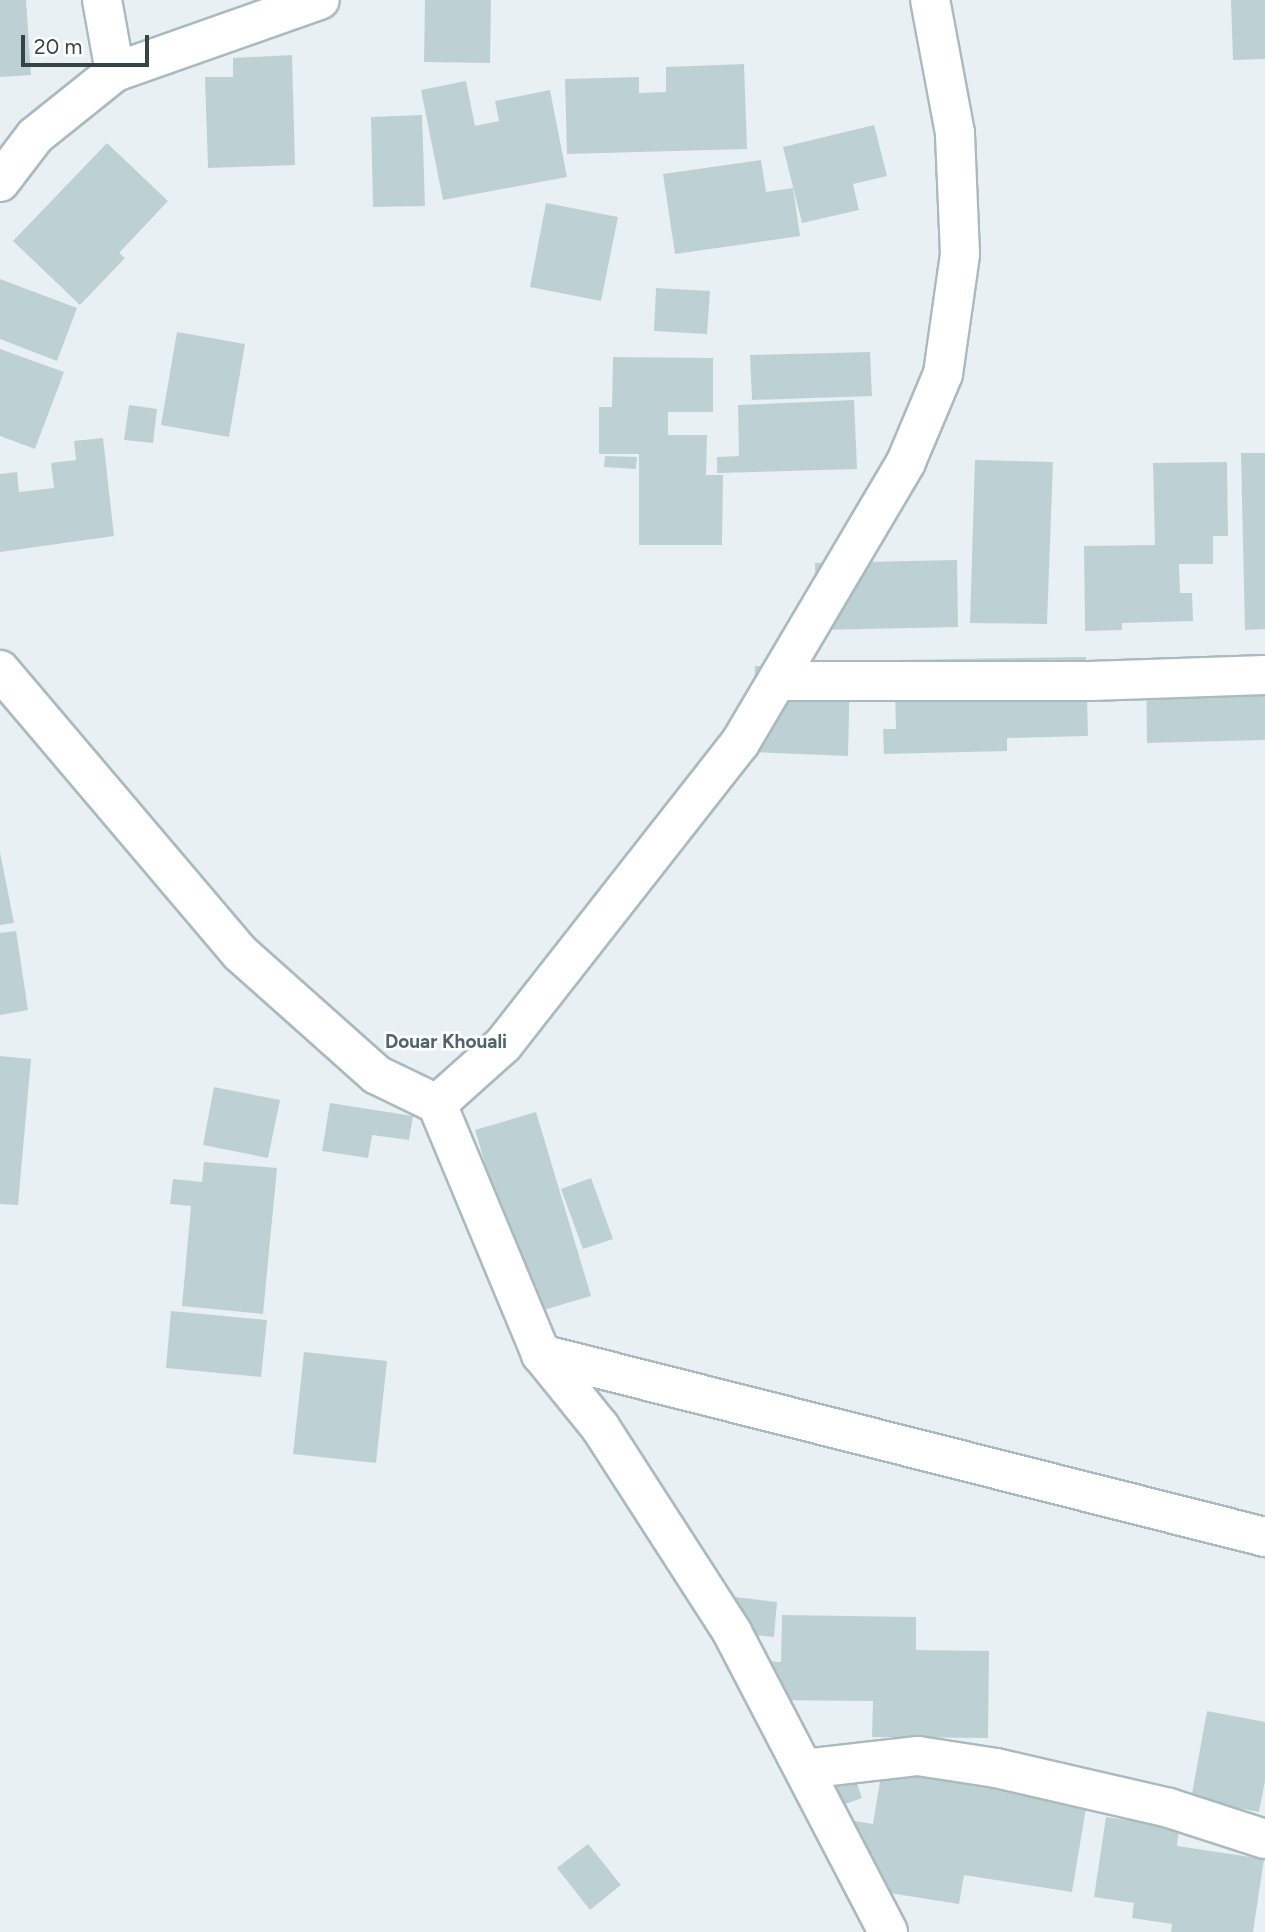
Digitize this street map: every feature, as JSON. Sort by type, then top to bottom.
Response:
[{"type":"street","points":[[102,0],[115,72]]},
{"type":"street","points":[[0,183],[35,136],[115,72],[320,0]]},
{"type":"street","points":[[438,1104],[503,1045],[740,743],[906,462],[943,374],[960,254],[955,133],[930,0]]},
{"type":"street","points":[[0,670],[240,953],[377,1075],[438,1104],[541,1354],[600,1427],[732,1632],[888,1932]]},
{"type":"street","points":[[777,681],[1090,681],[1265,675]]},
{"type":"street","points":[[541,1354],[1265,1537]]},
{"type":"street","points":[[804,1769],[918,1756],[996,1768],[1169,1808],[1265,1839]]},
{"type":"building","points":[[0,0],[26,0],[31,75],[0,77]]},
{"type":"building","points":[[425,0],[491,0],[490,63],[424,62]]},
{"type":"building","points":[[1231,0],[1265,0],[1265,59],[1233,60]]},
{"type":"building","points":[[292,55],[295,165],[208,168],[205,77],[233,77],[233,58]]},
{"type":"building","points":[[744,64],[747,149],[567,154],[565,79],[639,77],[639,93],[666,92],[666,67]]},
{"type":"building","points":[[466,81],[475,126],[499,121],[495,101],[550,90],[567,177],[443,200],[421,90]]},
{"type":"building","points":[[422,115],[425,206],[373,207],[371,117]]},
{"type":"building","points":[[874,125],[887,176],[853,184],[859,210],[802,223],[783,147]]},
{"type":"building","points":[[107,143],[168,201],[119,253],[125,258],[80,305],[13,241]]},
{"type":"building","points":[[761,160],[766,192],[793,188],[800,236],[675,254],[663,174]]},
{"type":"building","points":[[546,203],[618,217],[601,301],[530,287]]},
{"type":"building","points":[[0,279],[77,308],[57,361],[0,339]]},
{"type":"building","points":[[656,288],[710,291],[707,334],[654,331]]},
{"type":"building","points":[[177,332],[245,344],[229,437],[161,425]]},
{"type":"building","points":[[0,349],[64,372],[35,449],[0,436]]},
{"type":"building","points":[[870,352],[872,396],[752,400],[750,355]]},
{"type":"building","points":[[613,357],[713,358],[713,412],[668,412],[668,435],[707,435],[706,475],[723,475],[722,545],[639,545],[639,454],[599,454],[599,407],[612,407]]},
{"type":"building","points":[[854,400],[857,469],[717,473],[717,457],[739,456],[738,405]]},
{"type":"building","points":[[129,405],[157,409],[153,443],[124,440]]},
{"type":"building","points":[[103,438],[114,536],[0,552],[0,474],[17,472],[19,492],[54,488],[51,463],[76,460],[74,441]]},
{"type":"building","points":[[1241,453],[1265,453],[1265,629],[1245,630]]},
{"type":"building","points":[[605,456],[637,457],[636,469],[604,467]]},
{"type":"building","points":[[975,460],[1053,462],[1047,624],[970,623]]},
{"type":"building","points":[[1227,462],[1228,536],[1213,536],[1213,564],[1179,564],[1180,593],[1192,593],[1193,621],[1122,623],[1122,630],[1085,631],[1084,546],[1155,545],[1153,463]]},
{"type":"building","points":[[957,560],[958,627],[816,630],[815,563]]},
{"type":"building","points":[[1086,657],[1088,736],[1007,738],[1007,751],[884,754],[883,729],[896,729],[894,660]]},
{"type":"building","points":[[1146,659],[1265,659],[1265,740],[1147,743]]},
{"type":"building","points":[[755,666],[850,669],[848,756],[752,752]]},
{"type":"building","points":[[0,852],[14,923],[0,925]]},
{"type":"building","points":[[16,931],[28,1010],[0,1015],[0,933]]},
{"type":"building","points":[[0,1056],[31,1059],[18,1205],[0,1204]]},
{"type":"building","points":[[214,1087],[280,1100],[268,1158],[203,1145]]},
{"type":"building","points":[[330,1103],[413,1116],[409,1140],[372,1135],[368,1158],[322,1151]]},
{"type":"building","points":[[536,1112],[591,1296],[530,1314],[475,1130]]},
{"type":"building","points":[[204,1162],[277,1168],[263,1314],[182,1306],[191,1206],[170,1204],[173,1179],[202,1182]]},
{"type":"building","points":[[591,1178],[613,1239],[583,1249],[561,1189]]},
{"type":"building","points":[[171,1311],[267,1320],[261,1377],[166,1368]]},
{"type":"building","points":[[304,1352],[387,1361],[376,1463],[293,1454]]},
{"type":"building","points":[[735,1597],[777,1602],[774,1637],[732,1633]]},
{"type":"building","points":[[782,1615],[916,1617],[916,1650],[989,1651],[988,1738],[872,1737],[873,1701],[766,1700],[766,1661],[781,1662]]},
{"type":"building","points":[[1207,1711],[1265,1722],[1265,1781],[1259,1812],[1191,1799]]},
{"type":"building","points":[[848,1758],[862,1798],[823,1812],[808,1772]]},
{"type":"building","points":[[883,1763],[1088,1796],[1072,1892],[964,1875],[959,1904],[839,1885],[849,1820],[873,1824]]},
{"type":"building","points":[[1106,1817],[1179,1828],[1177,1846],[1264,1859],[1253,1932],[1171,1932],[1172,1924],[1132,1918],[1134,1903],[1094,1897]]},
{"type":"building","points":[[588,1844],[621,1885],[590,1910],[557,1868]]},
{"type":"district","name":"Douar Khouali","points":[[446,1042]]}]
